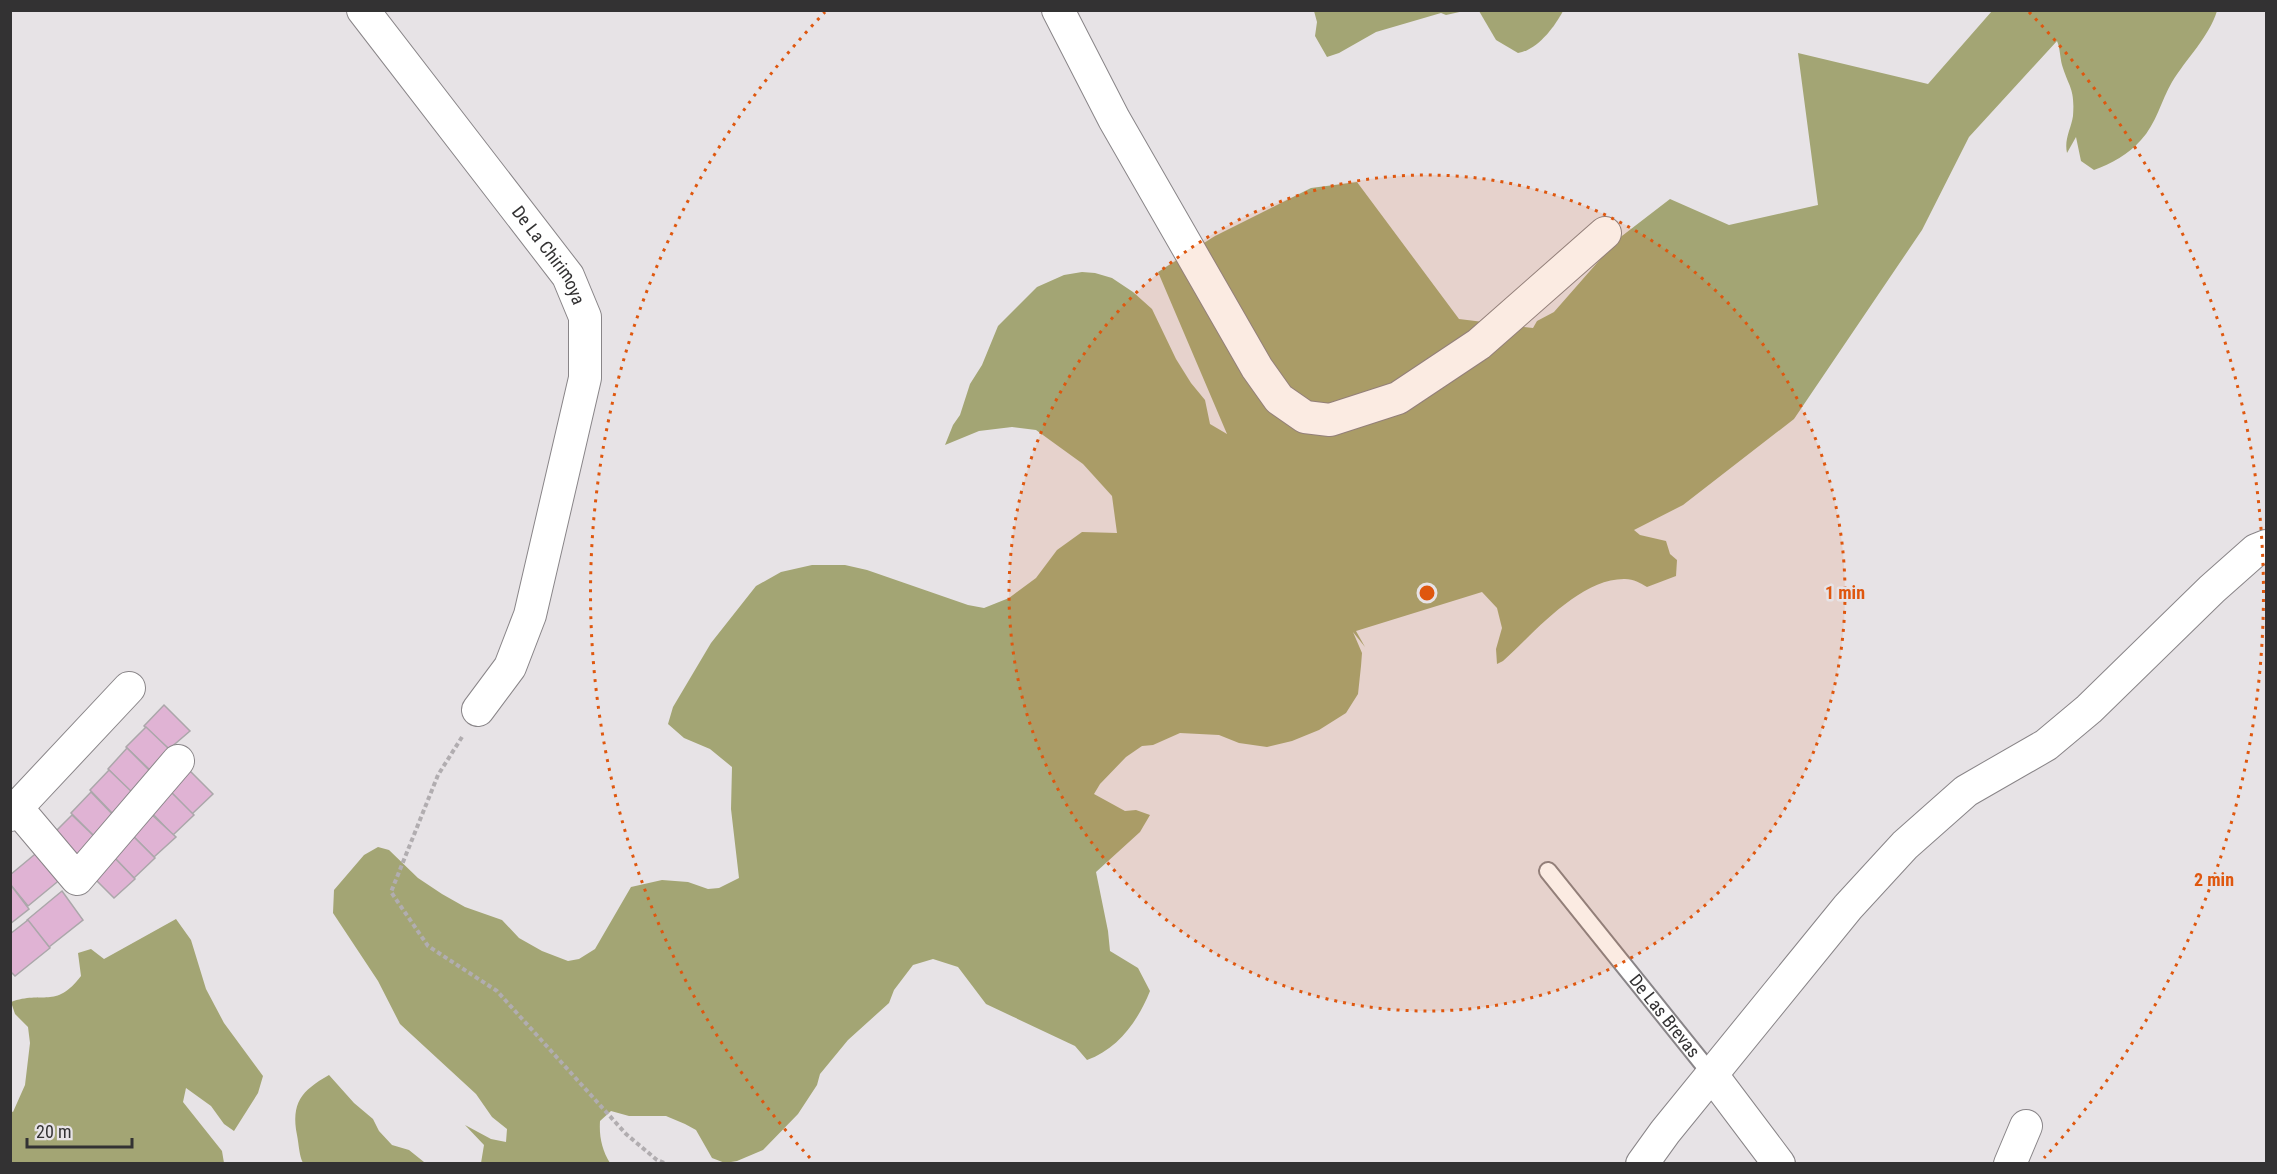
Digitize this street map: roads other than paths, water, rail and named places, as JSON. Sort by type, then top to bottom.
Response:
[{"type":"street","name":"De La Chirimoya","points":[[363,10],[568,276],[585,317],[585,378],[530,615],[510,666],[478,710]]},
{"type":"street","points":[[1058,10],[1114,118],[1257,368],[1279,399],[1305,417],[1330,420],[1398,398],[1479,344],[1605,233]]},
{"type":"street","points":[[1642,1164],[1848,907],[1905,845],[1966,791],[2046,745],[2080,716],[2212,589],[2256,550],[2266,546]]},
{"type":"street","points":[[129,688],[14,812],[78,879],[178,761]]},
{"type":"street","name":"De Las Brevas","points":[[1712,1075],[1779,1164]]},
{"type":"street","points":[[2010,1164],[2026,1126]]},
{"type":"lane","name":"De Las Brevas","points":[[1548,871],[1712,1075]]}]
